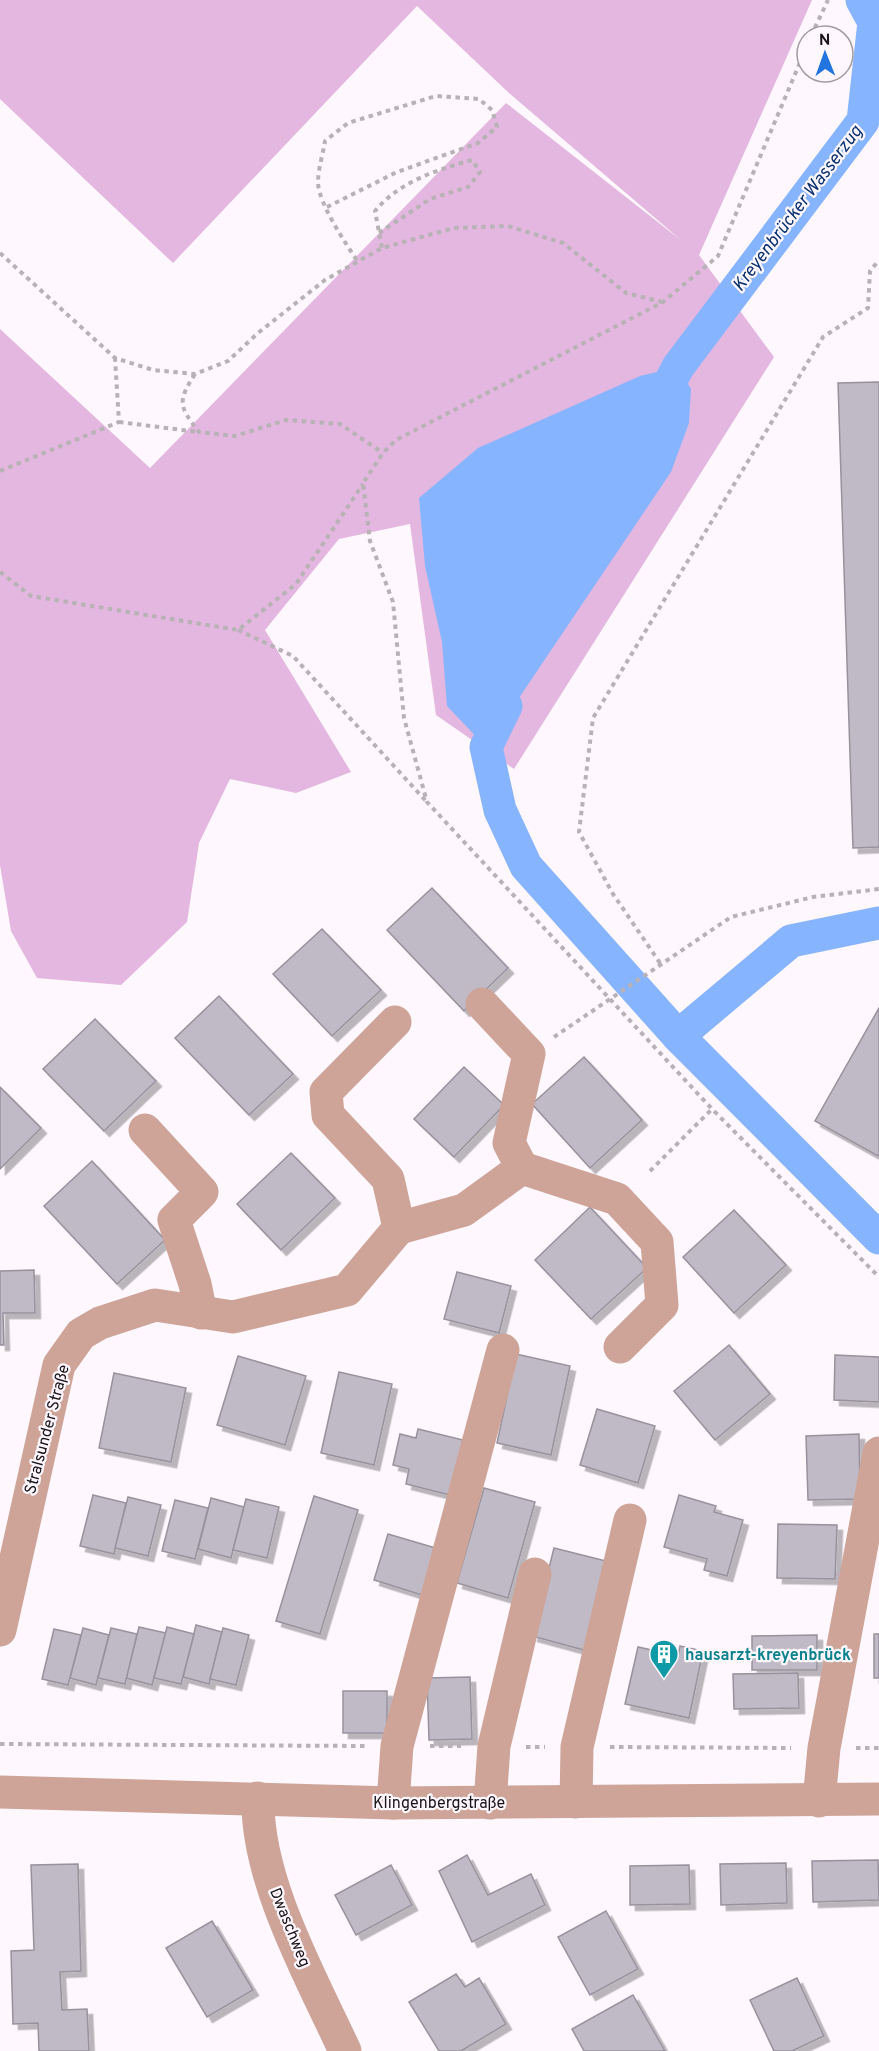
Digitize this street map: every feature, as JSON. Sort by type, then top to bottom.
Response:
[{"type":"street","points":[[482,1004],[529,1054],[509,1143],[522,1168],[617,1199],[657,1242],[662,1305],[620,1347]]},
{"type":"street","points":[[395,1022],[326,1092],[328,1114],[388,1179],[399,1228],[464,1210],[522,1168]]},
{"type":"street","points":[[145,1130],[202,1192],[174,1220],[195,1284],[201,1313]]},
{"type":"street","name":"Stralsunder Straße","points":[[0,1630],[59,1365],[81,1334],[100,1323],[155,1305],[233,1317],[347,1290],[399,1228]]},
{"type":"street","points":[[393,1803],[398,1746],[503,1350]]},
{"type":"street","points":[[819,1801],[824,1748],[879,1453]]},
{"type":"street","points":[[576,1802],[577,1747],[630,1520]]},
{"type":"street","points":[[490,1803],[494,1746],[535,1574]]},
{"type":"street","name":"Klingenbergstraße","points":[[0,1792],[393,1803],[879,1799]]},
{"type":"street","name":"Dwaschweg","points":[[258,1798],[257,1823],[280,1909],[345,2051]]},
{"type":"path","points":[[816,24],[827,1]]},
{"type":"path","points":[[238,630],[296,584],[383,453],[396,440],[663,302],[718,256],[795,74]]},
{"type":"path","points":[[327,207],[398,172],[478,143],[497,127],[492,110],[479,99],[436,96],[348,123],[325,141],[318,184],[327,207],[336,229],[358,262]]},
{"type":"path","points":[[380,233],[430,199],[468,187],[480,172],[472,160],[433,171],[386,198],[375,212],[382,248]]},
{"type":"path","points":[[0,253],[115,358],[153,370],[195,374],[228,361],[258,333],[325,280],[382,248],[454,228],[508,226],[563,243],[626,293],[663,302]]},
{"type":"path","points":[[660,963],[613,894],[579,832],[593,718],[823,337],[868,308],[870,271],[879,260]]},
{"type":"path","points":[[115,358],[118,422]]},
{"type":"path","points":[[195,374],[182,394],[183,411],[199,432]]},
{"type":"path","points":[[0,471],[118,422],[236,436],[286,420],[340,424],[383,453]]},
{"type":"path","points":[[363,483],[370,541],[393,602],[404,718],[427,802]]},
{"type":"path","points":[[0,572],[31,596],[238,630],[293,656],[712,1109],[879,1277]]},
{"type":"path","points":[[873,889],[879,882]]},
{"type":"path","points":[[529,1054],[731,917],[813,897],[879,889]]},
{"type":"path","points":[[650,1171],[712,1109]]},
{"type":"path","points":[[0,1744],[879,1748]]},
{"type":"shaded area","points":[[0,0],[812,0],[801,24],[795,24],[795,38],[699,255],[774,357],[514,769],[436,715],[410,524],[339,539],[265,630],[351,772],[296,793],[230,779],[199,843],[187,922],[121,985],[37,978],[11,931],[0,865],[0,329],[150,468],[506,103],[682,241],[509,93],[417,6],[173,263],[0,99]]},
{"type":"water","points":[[678,367],[691,389],[689,423],[671,472],[486,747],[447,706],[442,642],[425,566],[419,498],[478,448],[640,376]]},
{"type":"building","points":[[879,382],[879,847],[853,848],[838,383]]},
{"type":"building","points":[[432,888],[508,968],[464,1011],[387,930]]},
{"type":"building","points":[[322,929],[381,990],[332,1036],[273,974]]},
{"type":"building","points":[[219,996],[293,1074],[249,1115],[175,1038]]},
{"type":"building","points":[[879,1008],[879,1154],[878,1156],[815,1121]]},
{"type":"building","points":[[95,1019],[156,1081],[104,1131],[43,1069]]},
{"type":"building","points":[[584,1057],[642,1120],[590,1168],[532,1104]]},
{"type":"building","points":[[464,1067],[504,1105],[454,1157],[414,1119]]},
{"type":"building","points":[[0,1087],[41,1128],[0,1169]]},
{"type":"building","points":[[291,1153],[335,1198],[281,1250],[237,1204]]},
{"type":"building","points":[[92,1161],[165,1240],[117,1284],[44,1206]]},
{"type":"building","points":[[590,1207],[647,1268],[591,1319],[535,1260]]},
{"type":"building","points":[[734,1210],[786,1265],[734,1313],[683,1257]]},
{"type":"building","points":[[34,1270],[35,1313],[3,1313],[4,1345],[0,1345],[0,1271]]},
{"type":"building","points":[[457,1272],[511,1286],[499,1333],[444,1319]]},
{"type":"building","points":[[729,1345],[770,1394],[715,1440],[674,1391]]},
{"type":"building","points":[[516,1354],[570,1366],[551,1455],[497,1443]]},
{"type":"building","points":[[835,1355],[879,1357],[879,1402],[834,1400]]},
{"type":"building","points":[[238,1356],[306,1376],[285,1445],[217,1425]]},
{"type":"building","points":[[339,1372],[392,1384],[374,1465],[321,1453]]},
{"type":"building","points":[[114,1373],[186,1388],[171,1462],[99,1448]]},
{"type":"building","points":[[597,1409],[655,1426],[638,1483],[580,1465]]},
{"type":"building","points":[[418,1429],[463,1440],[450,1495],[406,1484],[409,1469],[393,1465],[400,1434],[416,1438]]},
{"type":"building","points":[[859,1434],[860,1499],[808,1500],[806,1436]]},
{"type":"building","points":[[484,1488],[535,1502],[508,1598],[457,1583]]},
{"type":"building","points":[[93,1495],[126,1503],[114,1554],[80,1546]]},
{"type":"building","points":[[679,1495],[716,1506],[714,1512],[743,1520],[727,1576],[704,1570],[707,1559],[664,1547]]},
{"type":"building","points":[[314,1496],[358,1510],[320,1634],[276,1621]]},
{"type":"building","points":[[128,1497],[161,1505],[148,1556],[115,1548]]},
{"type":"building","points":[[211,1498],[244,1507],[231,1558],[198,1549]]},
{"type":"building","points":[[246,1499],[279,1507],[267,1558],[233,1550]]},
{"type":"building","points":[[175,1500],[208,1508],[195,1559],[162,1551]]},
{"type":"building","points":[[778,1524],[837,1525],[835,1579],[777,1578]]},
{"type":"building","points":[[388,1534],[439,1549],[425,1596],[374,1580]]},
{"type":"building","points":[[554,1548],[614,1563],[591,1652],[532,1636]]},
{"type":"building","points":[[196,1625],[222,1632],[209,1684],[183,1677]]},
{"type":"building","points":[[139,1627],[166,1633],[152,1685],[126,1678]]},
{"type":"building","points":[[167,1627],[194,1634],[181,1684],[154,1678]]},
{"type":"building","points":[[83,1628],[109,1635],[96,1685],[70,1678]]},
{"type":"building","points":[[111,1628],[137,1634],[125,1684],[98,1678]]},
{"type":"building","points":[[223,1628],[249,1635],[236,1685],[210,1679]]},
{"type":"building","points":[[54,1629],[81,1635],[68,1685],[42,1679]]},
{"type":"building","points":[[874,1634],[879,1634],[879,1678],[874,1678]]},
{"type":"building","points":[[817,1635],[817,1670],[752,1670],[752,1636]]},
{"type":"building","name":"hausarzt-kreyenbrück","points":[[680,1646],[703,1651],[689,1718],[625,1704],[638,1647],[678,1656]]},
{"type":"building","points":[[798,1673],[799,1708],[734,1709],[733,1674]]},
{"type":"building","points":[[470,1677],[472,1739],[429,1740],[427,1678]]},
{"type":"building","points":[[343,1691],[387,1691],[387,1733],[343,1733]]},
{"type":"building","points":[[467,1855],[488,1895],[531,1874],[545,1905],[472,1942],[439,1871]]},
{"type":"building","points":[[878,1860],[879,1900],[813,1902],[812,1861]]},
{"type":"building","points":[[786,1863],[787,1903],[721,1905],[720,1864]]},
{"type":"building","points":[[78,1864],[81,1971],[60,1972],[62,2010],[87,2009],[89,2051],[39,2051],[38,2023],[13,2024],[11,1951],[34,1950],[31,1865]]},
{"type":"building","points":[[391,1865],[412,1905],[356,1935],[335,1895]]},
{"type":"building","points":[[689,1865],[690,1904],[630,1905],[630,1866]]},
{"type":"building","points":[[606,1911],[638,1969],[590,1995],[558,1937]]},
{"type":"building","points":[[212,1921],[253,1990],[207,2017],[166,1948]]},
{"type":"building","points":[[456,1974],[465,1987],[479,1978],[506,2024],[461,2051],[439,2051],[409,2002]]},
{"type":"building","points":[[797,1978],[824,2036],[792,2051],[774,2051],[750,2000]]},
{"type":"building","points":[[633,1995],[665,2051],[584,2051],[572,2029]]},
{"type":"waterway","name":"Kreyenbrücker Wasserzug","points":[[658,406],[678,367],[863,121],[874,22],[862,0]]},
{"type":"waterway","points":[[506,706],[486,747],[500,810],[526,866],[678,1036],[879,1238]]},
{"type":"waterway","points":[[678,1036],[791,941],[879,923]]},
{"type":"place","name":"hausarzt-kreyenbrück","points":[[664,1680]]}]
